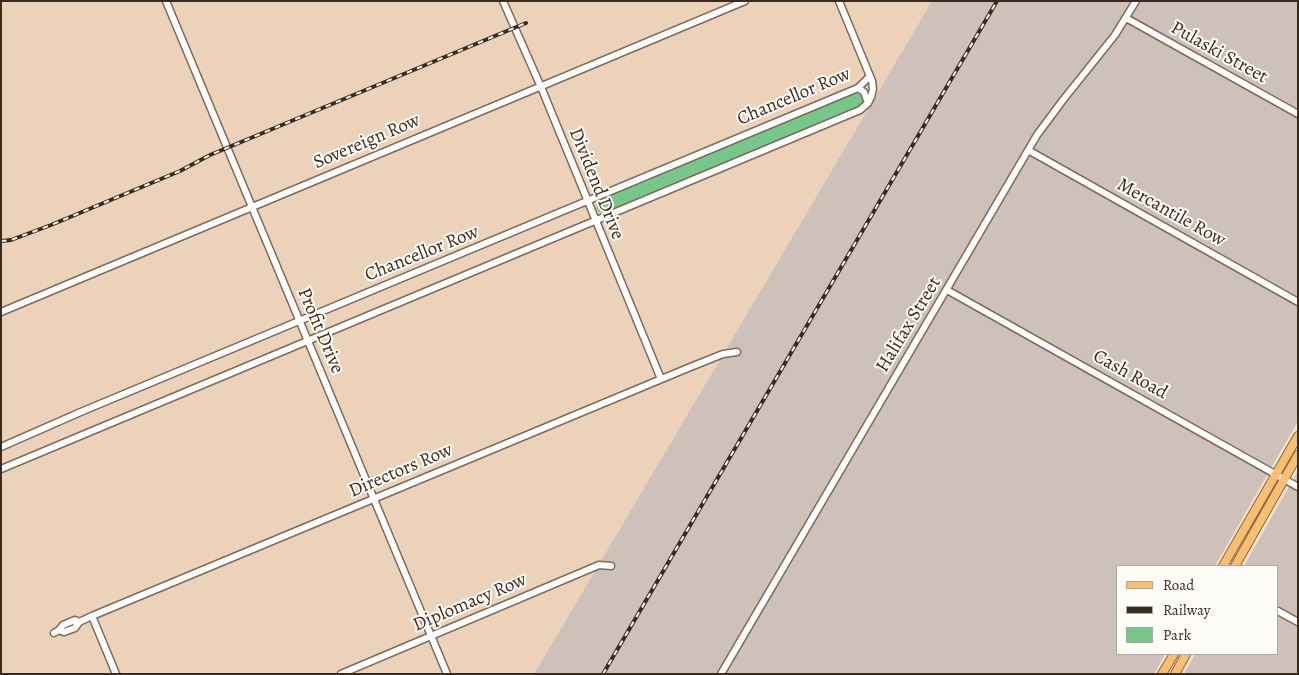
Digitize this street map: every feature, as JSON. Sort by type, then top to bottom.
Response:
[{"type":"main road","points":[[1224,565],[1298,436]]},
{"type":"main road","points":[[1236,565],[1298,456]]},
{"type":"main road","points":[[1244,530],[1253,534]]},
{"type":"main road","points":[[1233,549],[1242,554]]},
{"type":"main road","points":[[1162,674],[1173,655]]},
{"type":"main road","points":[[1174,674],[1183,655]]},
{"type":"street","name":"Profit Drive","points":[[166,1],[447,674]]},
{"type":"street","name":"Dividend Drive","points":[[503,1],[661,379]]},
{"type":"street","name":"Sovereign Row","points":[[1,312],[745,1]]},
{"type":"street","points":[[839,1],[869,77]]},
{"type":"street","name":"Halifax Street","points":[[721,674],[1028,150],[1055,110],[1104,50],[1136,1]]},
{"type":"street","name":"Pulaski Street","points":[[1126,18],[1298,114]]},
{"type":"street","name":"Chancellor Row","points":[[1,447],[858,88],[869,77],[872,81],[873,89],[868,103],[860,110],[1,469]]},
{"type":"street","points":[[858,88],[864,92],[868,103]]},
{"type":"street","name":"Mercantile Row","points":[[1028,150],[1298,302]]},
{"type":"street","name":"Cash Road","points":[[947,290],[1298,487]]},
{"type":"street","name":"Directors Row","points":[[57,632],[64,632],[75,628],[79,622],[92,616],[661,379],[723,354],[737,352]]},
{"type":"street","name":"Diplomacy Row","points":[[341,674],[599,565],[611,566]]},
{"type":"street","points":[[1279,612],[1298,622]]},
{"type":"street","points":[[92,616],[116,674]]},
{"type":"shaded area","points":[[1,1],[932,1],[534,674],[1,674]]},
{"type":"shaded area","points":[[932,1],[1298,1],[1298,421],[1216,565],[1116,565],[1116,655],[1164,655],[1154,674],[534,674]]},
{"type":"shaded area","points":[[1298,471],[1298,674],[1184,674],[1194,655],[1279,655],[1279,565],[1245,565]]},
{"type":"green space","points":[[855,92],[863,96],[864,102],[861,106],[606,213],[599,212],[596,208],[598,200]]},
{"type":"railway","points":[[603,674],[997,1]]},
{"type":"railway","points":[[1,241],[11,240],[51,225],[180,171],[210,155],[526,23]]}]
